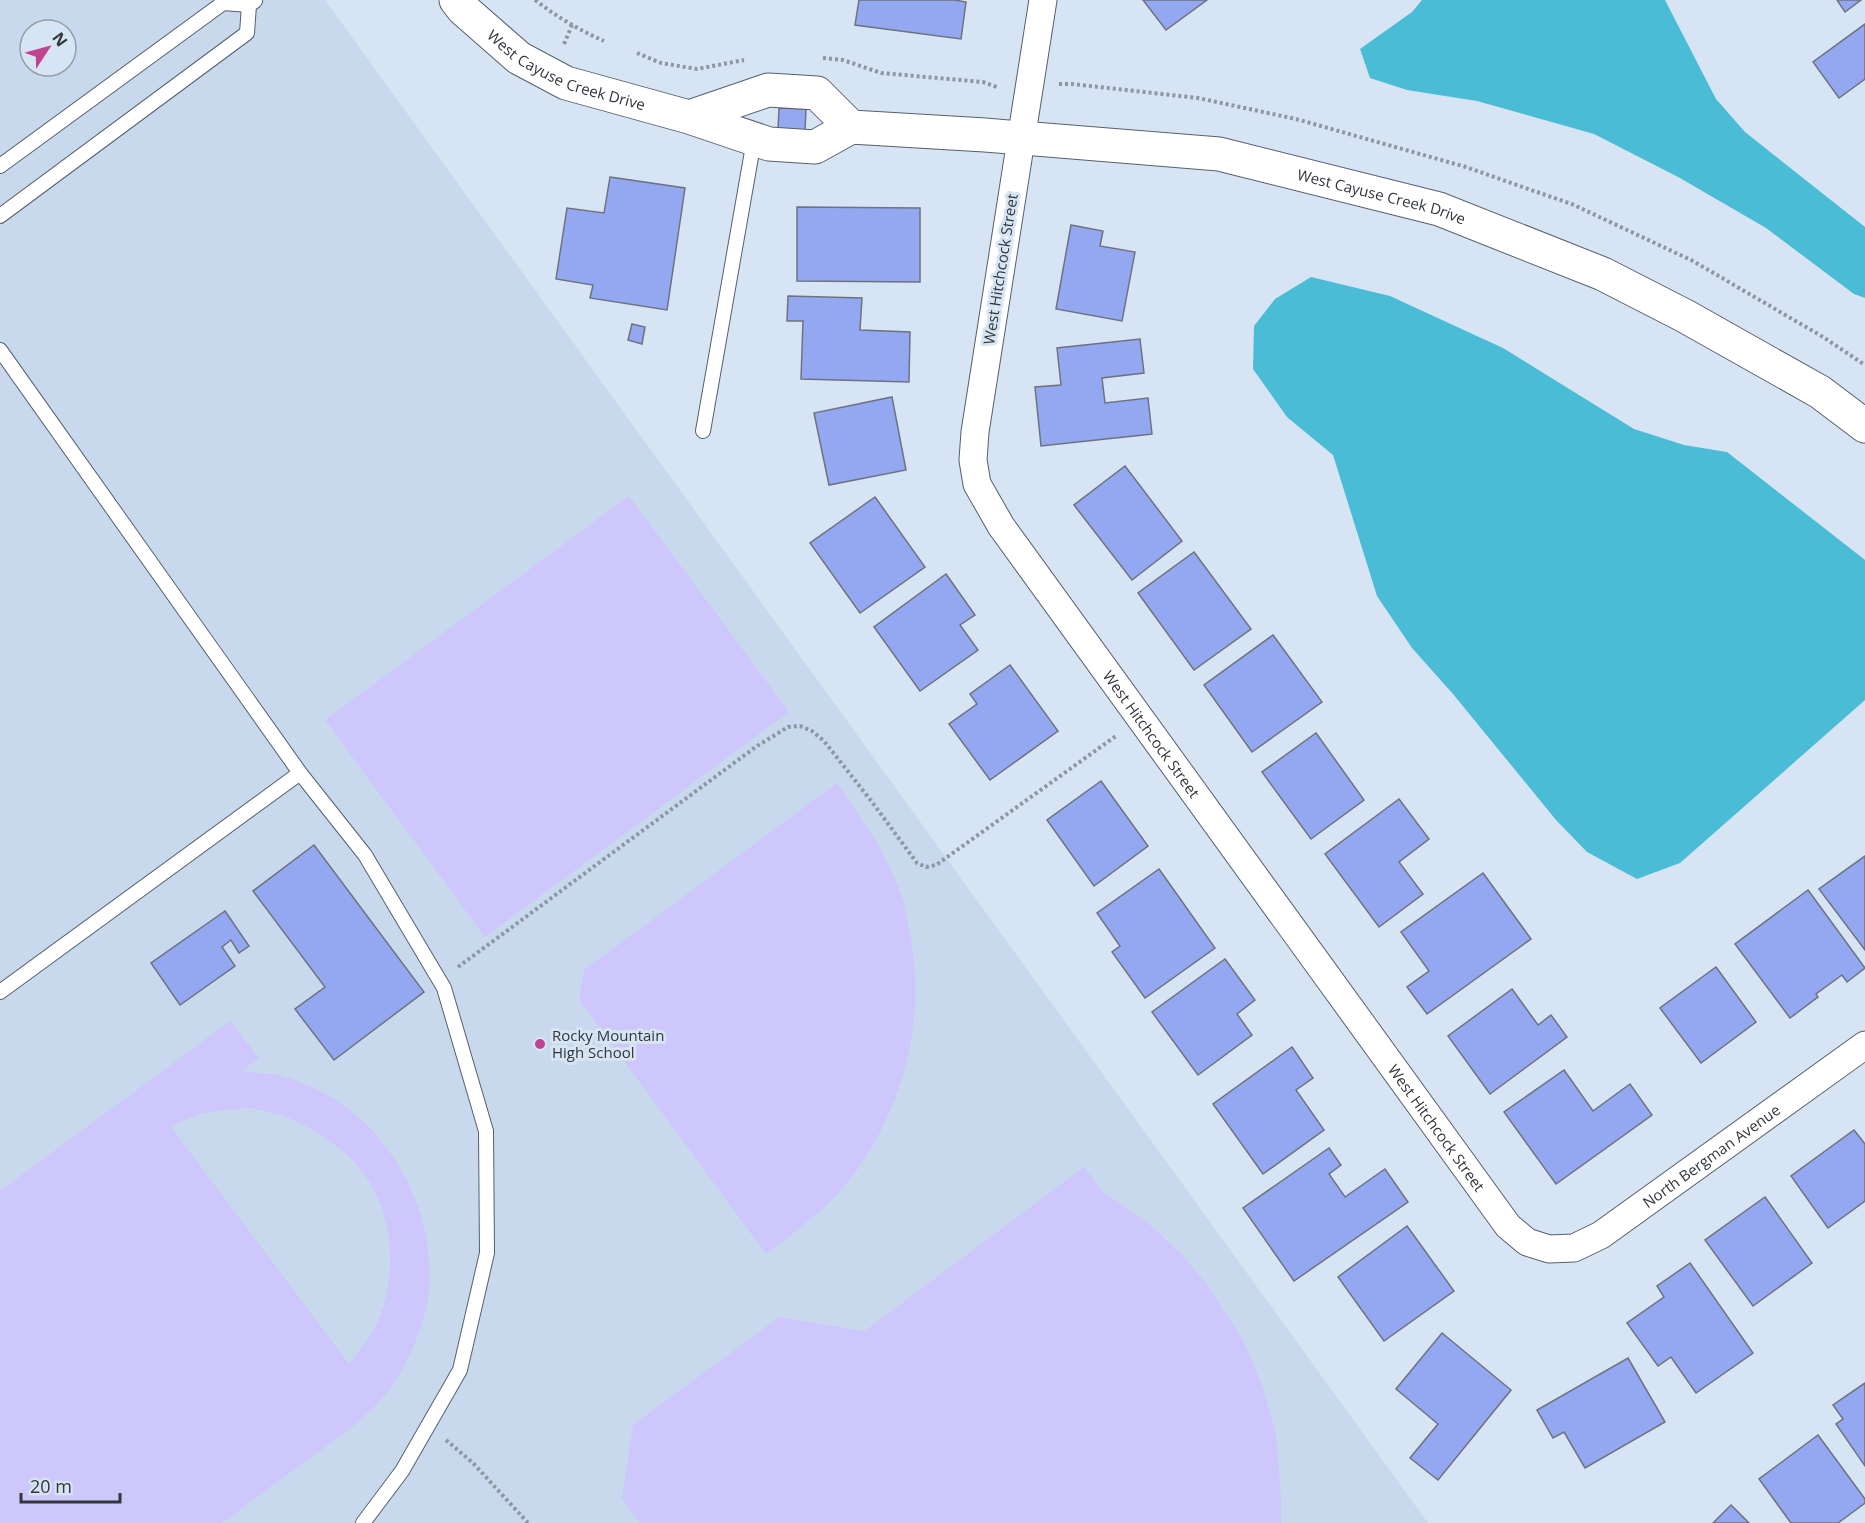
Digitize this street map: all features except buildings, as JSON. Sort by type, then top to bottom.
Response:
[{"type":"street","name":"West Cayuse Creek Drive","points":[[456,0],[463,9],[519,58],[566,83],[689,117],[769,144],[815,147],[851,127],[1219,154],[1439,209],[1603,274],[1675,310],[1820,392],[1865,426]]},
{"type":"street","name":"West Hitchcock Street","points":[[1043,0],[975,432],[973,460],[977,484],[1001,526],[1508,1226],[1527,1242],[1549,1249]]},
{"type":"street","points":[[689,117],[768,90],[817,93],[851,127]]},
{"type":"street","name":"North Bergman Avenue","points":[[1549,1249],[1574,1248],[1601,1235],[1865,1046]]},
{"type":"lane","points":[[0,166],[223,3],[253,2],[247,33],[0,216]]},
{"type":"lane","points":[[703,430],[754,140]]},
{"type":"lane","points":[[0,350],[300,773],[365,855],[444,988],[486,1131],[488,1253],[460,1370],[402,1471],[363,1523]]},
{"type":"lane","points":[[0,992],[300,773]]},
{"type":"path","points":[[535,0],[572,26],[604,41]]},
{"type":"path","points":[[561,50],[572,26]]},
{"type":"path","points":[[637,53],[661,63],[697,69],[732,63]]},
{"type":"path","points":[[843,60],[881,73],[983,82],[997,87]]},
{"type":"path","points":[[1055,85],[1072,84]]},
{"type":"path","points":[[440,980],[757,746],[788,727],[800,726],[812,731],[824,741],[917,863],[926,867],[936,865],[1141,718]]},
{"type":"path","points":[[427,1429],[450,1442],[472,1462],[528,1523]]},
{"type":"shaded area","name":"Rocky Mountain High School","points":[[0,0],[325,0],[1428,1523],[0,1523]]},
{"type":"shaded area","points":[[629,496],[789,712],[485,937],[325,720]]},
{"type":"shaded area","points":[[837,783],[882,852],[902,897],[914,958],[913,1024],[908,1057],[898,1089],[886,1120],[870,1150],[851,1178],[832,1199],[811,1219],[766,1254],[579,1000],[584,970]]},
{"type":"shaded area","points":[[230,1021],[259,1058],[241,1071],[281,1076],[314,1088],[344,1106],[371,1129],[393,1156],[410,1187],[422,1220],[429,1255],[429,1290],[422,1323],[410,1355],[399,1375],[377,1405],[349,1430],[222,1523],[0,1523],[0,1191]],"holes":[[[251,1108],[286,1117],[331,1142],[357,1165],[374,1190],[381,1206],[389,1242],[390,1260],[386,1296],[375,1328],[349,1364],[171,1127],[210,1112]]]},
{"type":"shaded area","points":[[1084,1167],[1102,1191],[1153,1227],[1185,1258],[1208,1286],[1243,1340],[1262,1385],[1276,1434],[1281,1523],[640,1523],[622,1499],[633,1425],[779,1317],[865,1331]]},
{"type":"water","points":[[1422,0],[1665,0],[1716,99],[1745,132],[1865,227],[1865,298],[1854,294],[1766,228],[1680,178],[1594,134],[1477,101],[1407,90],[1370,78],[1360,49],[1412,12]]},
{"type":"water","points":[[1311,277],[1390,296],[1503,348],[1634,429],[1684,445],[1727,452],[1865,560],[1865,700],[1680,863],[1637,879],[1587,852],[1556,820],[1453,694],[1412,648],[1377,596],[1333,455],[1287,417],[1253,369],[1254,326],[1275,299]]},
{"type":"place","name":"Rocky Mountain High School","points":[[540,1044]]}]
